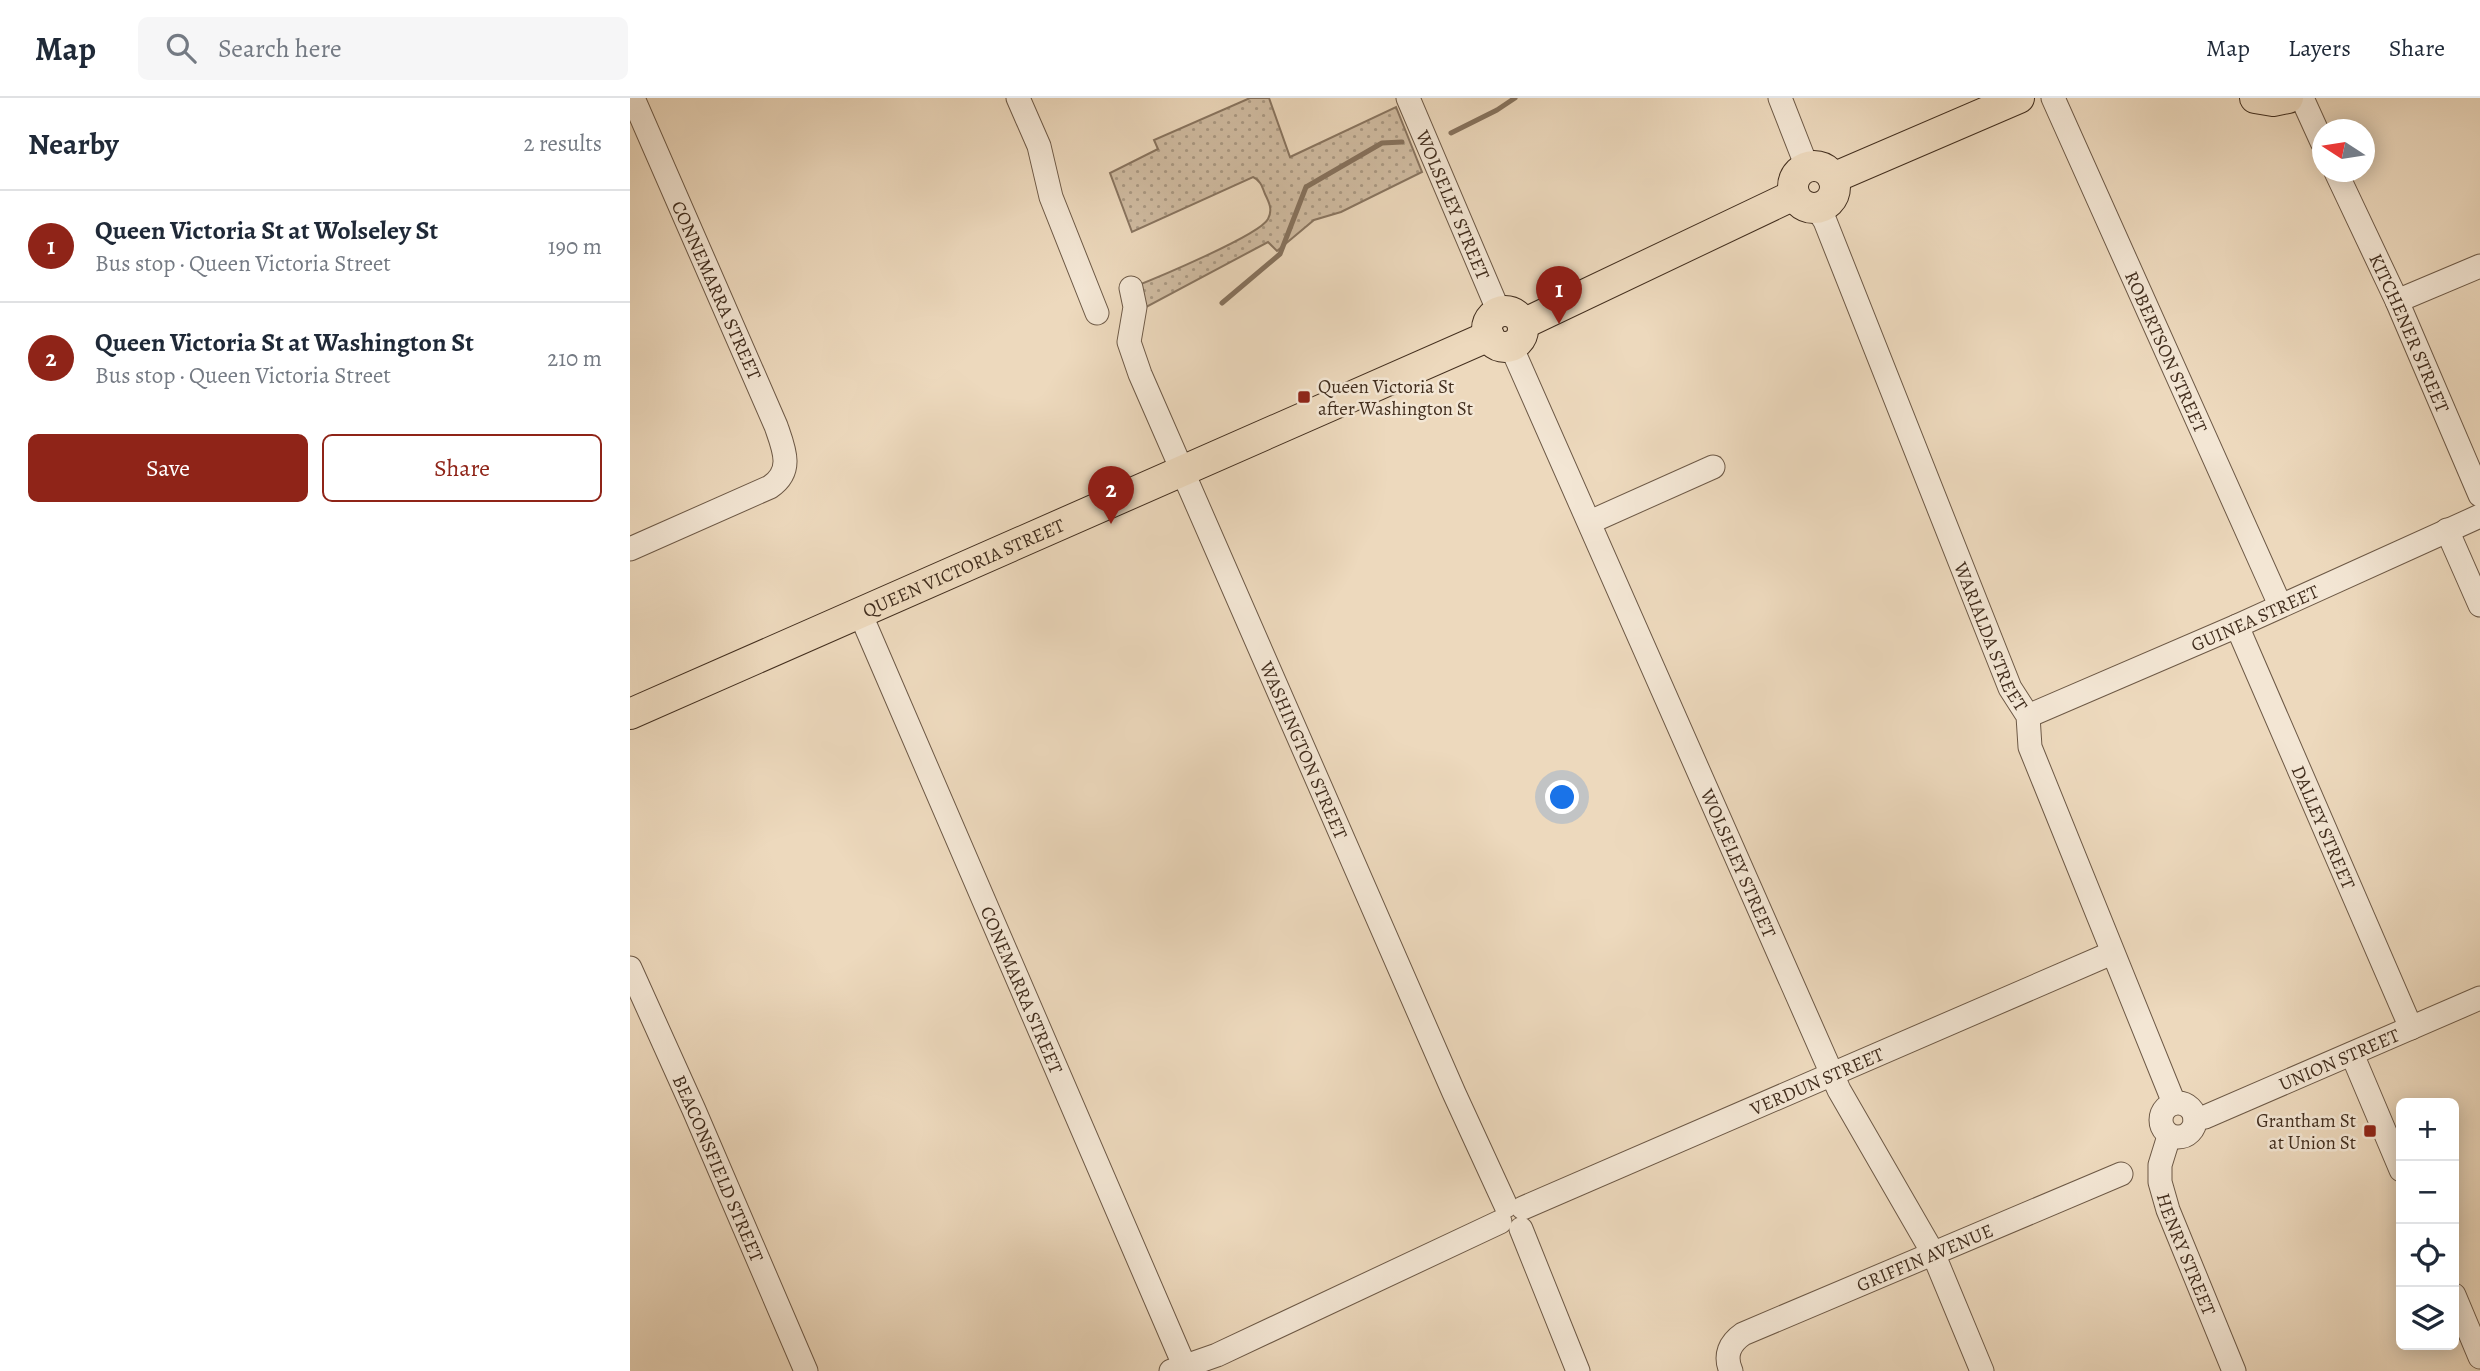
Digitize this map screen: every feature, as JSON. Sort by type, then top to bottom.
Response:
[{"type":"main road","points":[[1820,173],[2020,98]]},
{"type":"main road","points":[[2255,98],[2273,101],[2288,98]]},
{"type":"main road","points":[[1805,201],[1831,198],[1835,185],[1820,173]]},
{"type":"main road","name":"QUEEN VICTORIA STREET","points":[[630,714],[1506,329],[1805,201]]},
{"type":"street","name":"CONNEMARRA STREET","points":[[630,549],[778,482],[786,463],[776,426],[633,98]]},
{"type":"street","points":[[1018,98],[1039,146],[1051,197],[1097,313]]},
{"type":"street","name":"WOLSELEY STREET","points":[[1408,98],[1506,329],[1839,1090],[1933,1253],[1982,1371]]},
{"type":"street","points":[[1780,98],[1820,173]]},
{"type":"street","name":"ROBERTSON STREET","points":[[2053,98],[2280,605]]},
{"type":"street","points":[[2302,98],[2312,120]]},
{"type":"street","name":"KITCHENER STREET","points":[[2341,182],[2397,301],[2480,495]]},
{"type":"street","name":"WARIALDA STREET","points":[[1805,201],[1825,221],[2010,688],[2028,716],[2030,747],[2174,1103]]},
{"type":"street","points":[[2397,301],[2480,266]]},
{"type":"street","name":"WASHINGTON STREET","points":[[1131,288],[1135,307],[1130,345],[1454,1093],[1513,1217],[1578,1371]]},
{"type":"street","points":[[1590,522],[1713,467]]},
{"type":"street","name":"GUINEA STREET","points":[[2028,716],[2237,626],[2480,516]]},
{"type":"street","points":[[2447,530],[2480,605]]},
{"type":"street","name":"CONEMARRA STREET","points":[[860,613],[1177,1368]]},
{"type":"street","name":"DALLEY STREET","points":[[2237,626],[2411,1028]]},
{"type":"street","name":"VERDUN STREET","points":[[1177,1368],[1221,1363],[1513,1217],[2112,953]]},
{"type":"street","name":"BEACONSFIELD STREET","points":[[630,968],[700,1123],[806,1371]]},
{"type":"street","name":"UNION STREET","points":[[2195,1119],[2480,998]]},
{"type":"street","points":[[2352,1054],[2397,1161]]},
{"type":"street","points":[[2174,1103],[2186,1105],[2195,1119],[2189,1133],[2179,1138],[2169,1136],[2162,1128],[2161,1118],[2165,1109],[2174,1103]]},
{"type":"street","name":"HENRY STREET","points":[[2169,1136],[2160,1165],[2168,1210],[2234,1371]]},
{"type":"street","name":"GRIFFIN AVENUE","points":[[1731,1371],[1728,1357],[1730,1347],[1743,1334],[2121,1174]]},
{"type":"street","points":[[2459,1307],[2480,1357]]},
{"type":"shaded area","points":[[1250,98],[1269,98],[1290,157],[1396,107],[1422,172],[1341,212],[1314,220],[1277,251],[1268,242],[1135,313],[1131,288],[1246,235],[1268,219],[1270,206],[1261,184],[1253,177],[1132,232],[1110,173],[1158,149],[1154,140]]},
{"type":"waterway","points":[[1451,133],[1515,98]]},
{"type":"waterway","points":[[1222,303],[1280,254],[1306,187],[1382,143],[1402,142]]},
{"type":"place","name":"Queen Victoria St at Wolseley St","points":[[1559,324]]},
{"type":"place","name":"Queen Victoria St after Washington St","points":[[1304,397]]},
{"type":"place","name":"Queen Victoria St at Washington St","points":[[1111,524]]},
{"type":"place","name":"Grantham St at Union St","points":[[2370,1131]]}]
